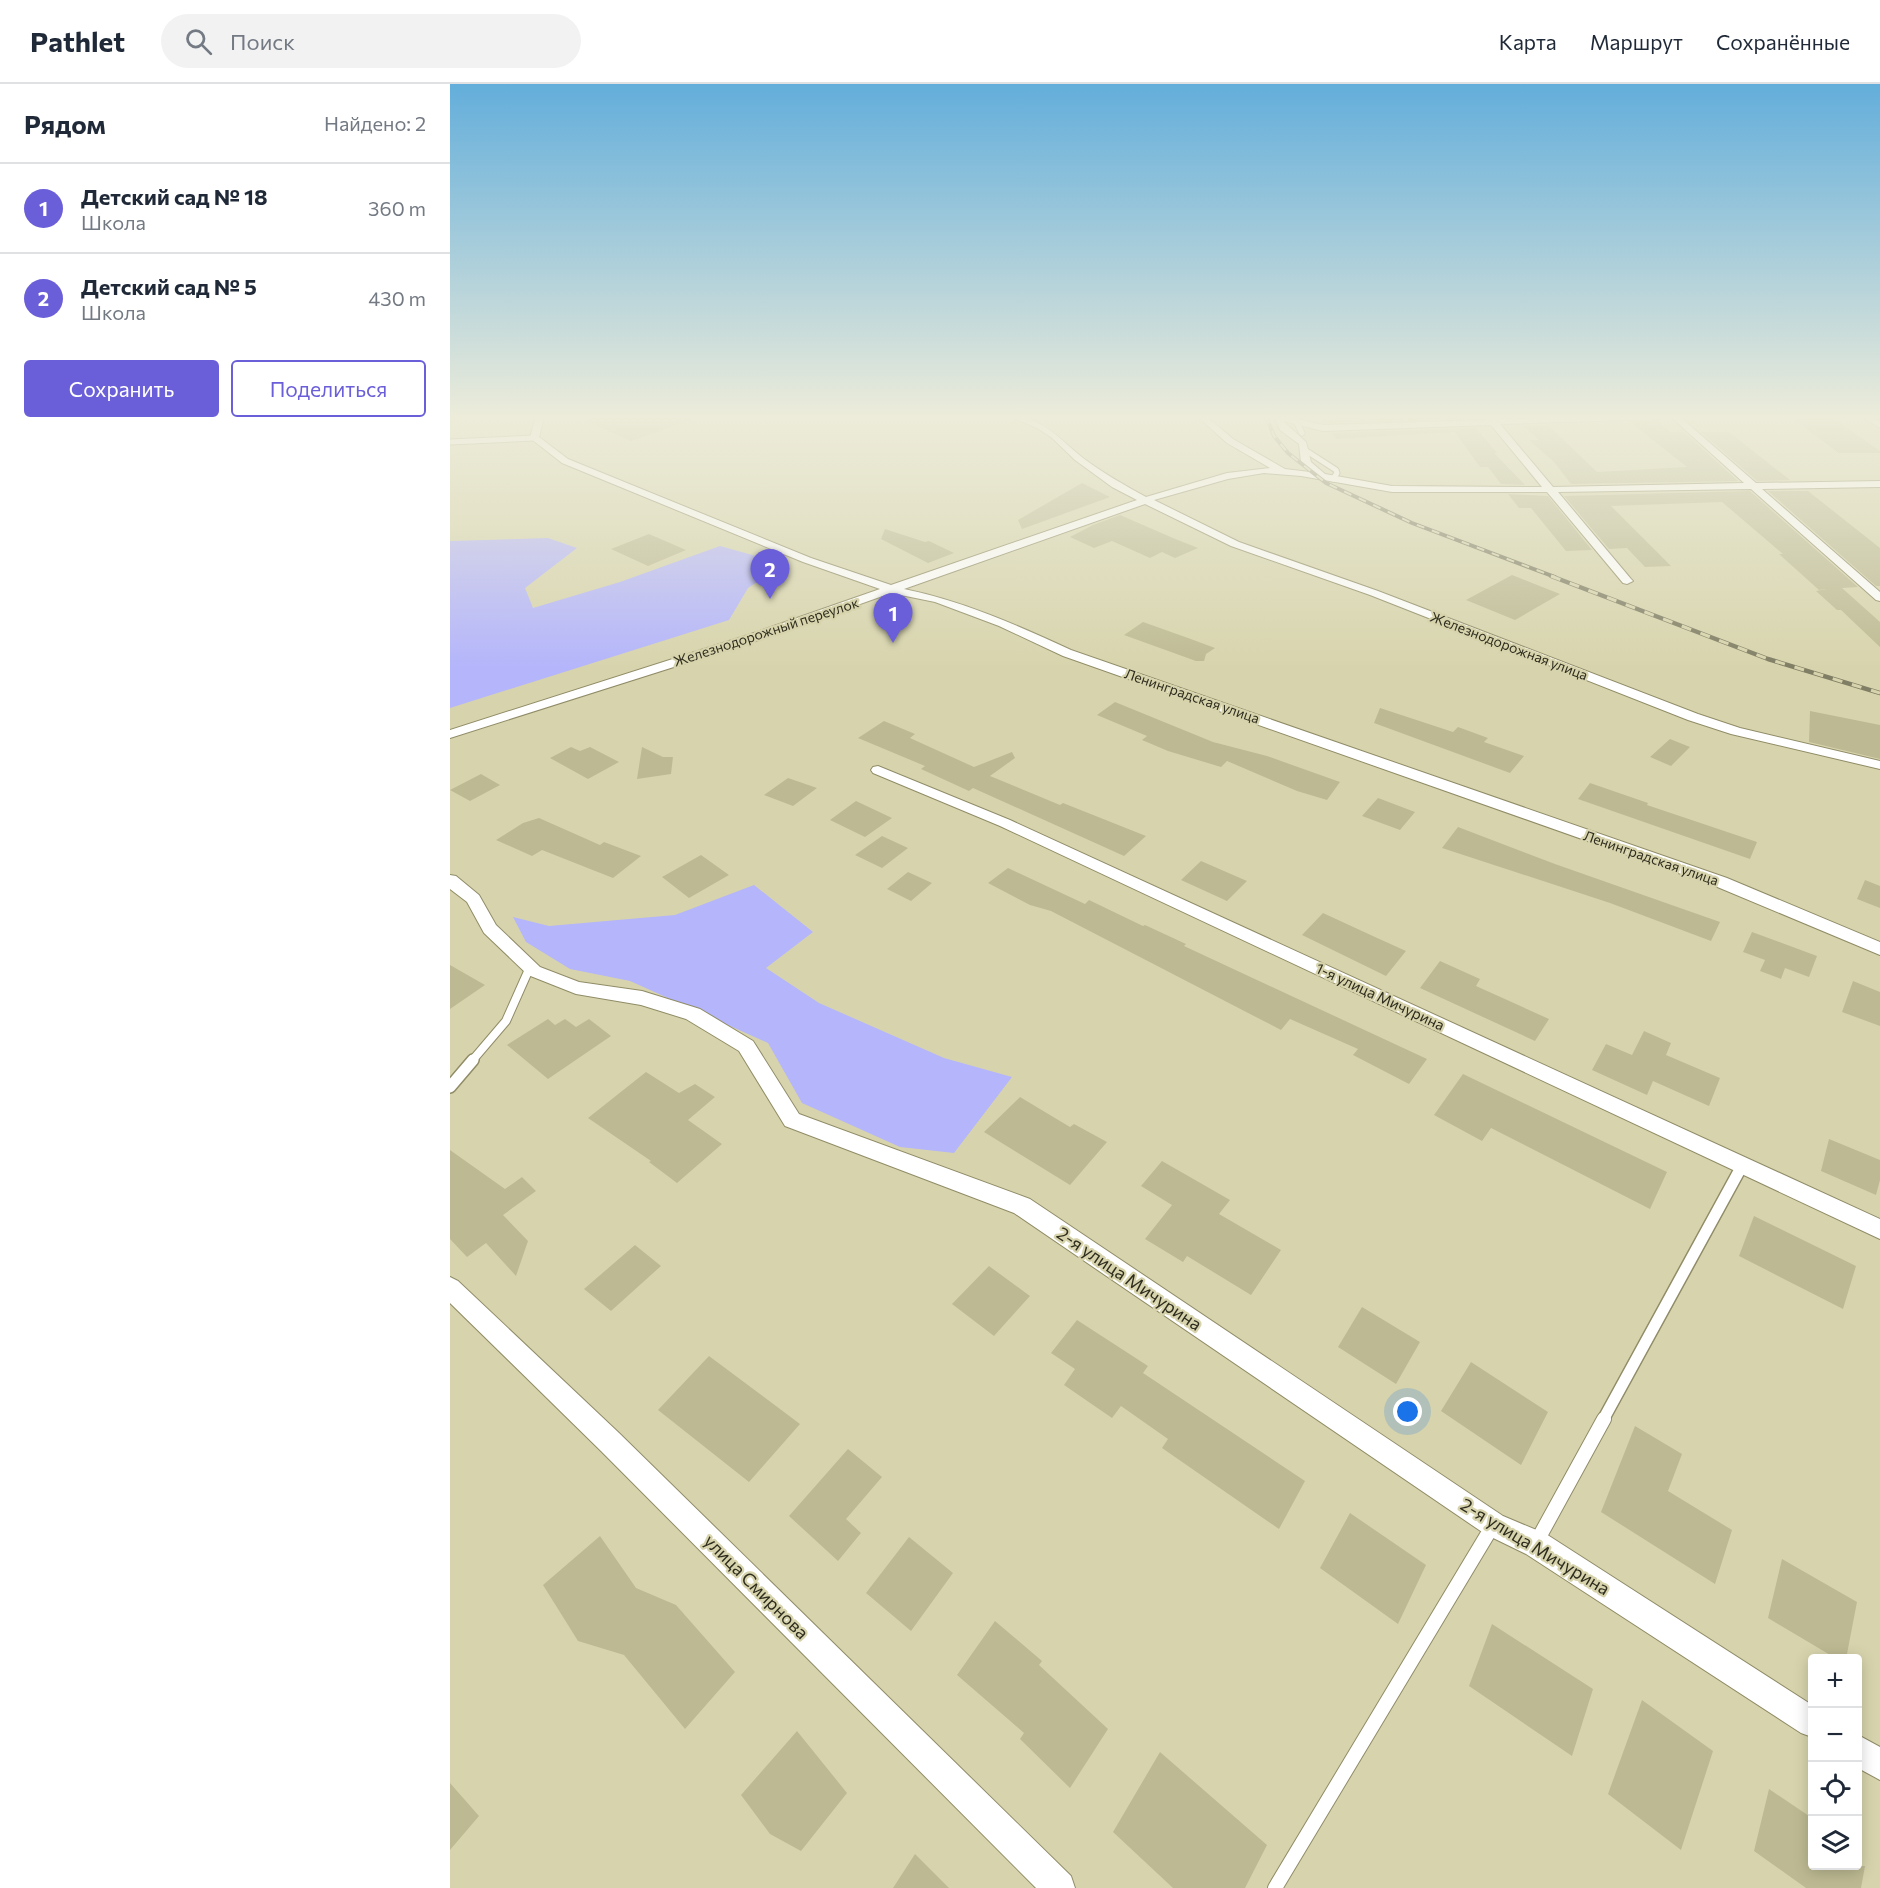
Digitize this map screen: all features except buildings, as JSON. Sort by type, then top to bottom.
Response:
[{"type":"street","name":"Ленинградская улица","points":[[657,500],[807,560],[892,590],[938,599],[1003,623],[1067,653],[1721,882],[1880,949]]},
{"type":"street","name":"Железнодорожный переулок","points":[[450,735],[755,637],[1147,500]]},
{"type":"street","name":"Железнодорожная улица","points":[[1148,500],[1235,544],[1374,593],[1694,717],[1736,730],[1880,765]]},
{"type":"street","points":[[1560,500],[1627,581]]},
{"type":"street","points":[[1771,500],[1880,598]]},
{"type":"street","name":"1-я улица Мичурина","points":[[879,770],[1005,823],[1880,1229]]},
{"type":"street","name":"2-я улица Мичурина","points":[[450,880],[473,899],[490,929],[534,971],[576,988],[642,998],[693,1014],[746,1046],[792,1120],[1022,1206],[1494,1525],[1536,1544],[1808,1719]]},
{"type":"street","name":"улица Смирнова","points":[[450,1288],[610,1442],[1059,1888]]},
{"type":"street","points":[[1862,1753],[1880,1764]]},
{"type":"lane","points":[[450,1087],[506,1021],[530,967]]},
{"type":"lane","points":[[1536,1544],[1743,1164]]},
{"type":"lane","points":[[1275,1888],[1494,1525]]},
{"type":"shaded area","points":[[548,538],[577,548],[525,588],[533,608],[620,582],[720,546],[785,564],[748,588],[729,620],[450,708],[450,541]]},
{"type":"shaded area","points":[[754,885],[813,932],[766,968],[819,1003],[944,1058],[1012,1077],[954,1153],[900,1147],[802,1103],[768,1043],[630,981],[570,969],[526,942],[513,917],[549,926],[675,915]]},
{"type":"railway","points":[[1363,500],[1412,523],[1555,577]]},
{"type":"railway","points":[[1551,576],[1768,659],[1880,693]]},
{"type":"place","name":"Детский сад № 5","points":[[770,599]]},
{"type":"place","name":"Детский сад № 18","points":[[893,643]]}]
